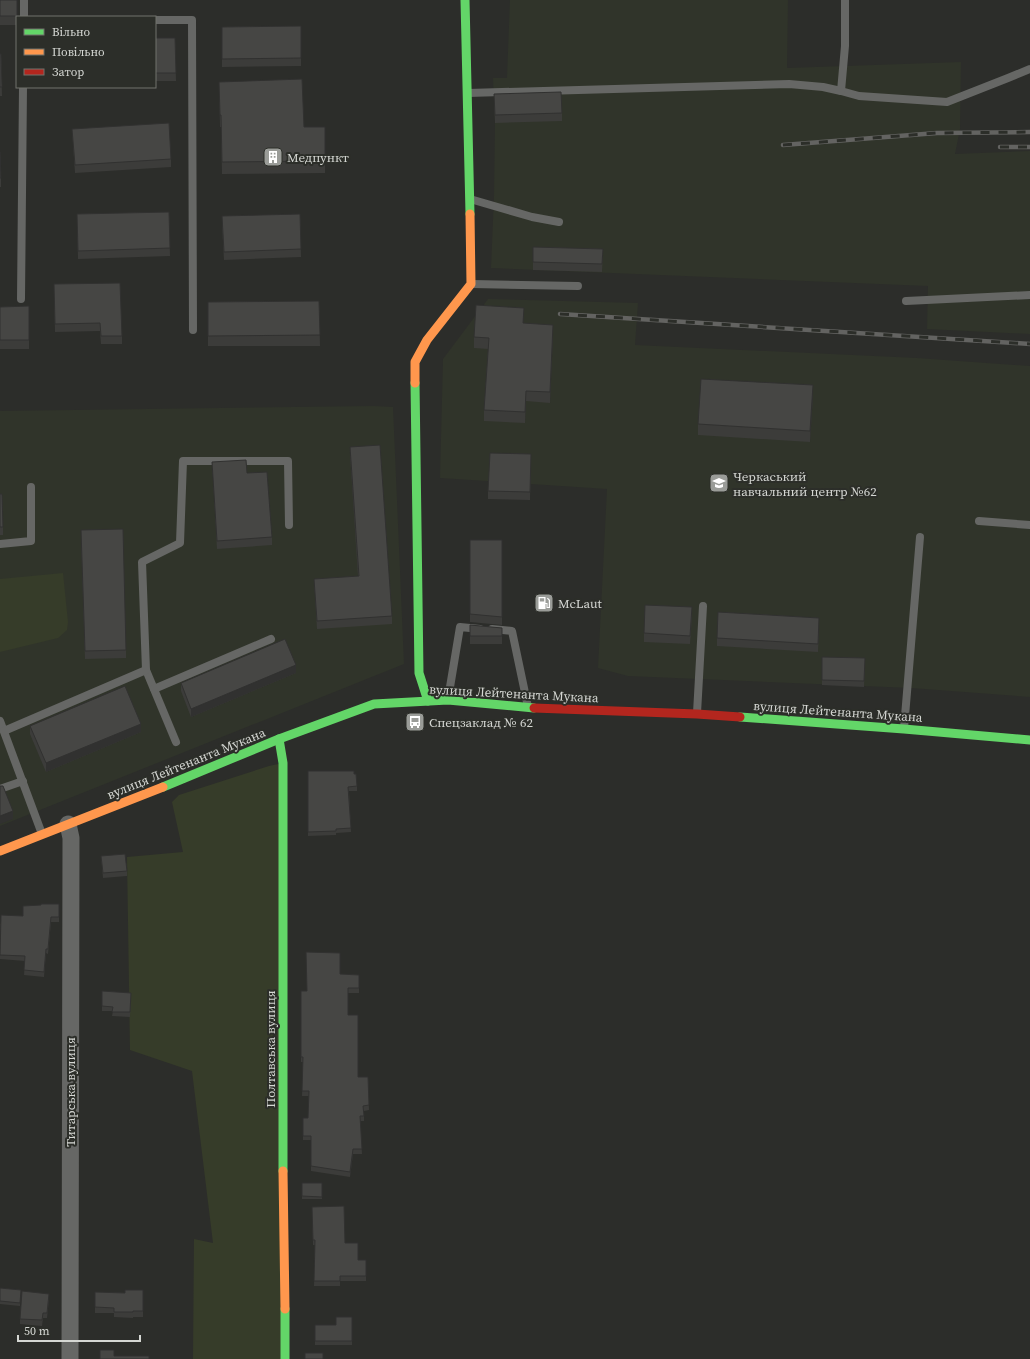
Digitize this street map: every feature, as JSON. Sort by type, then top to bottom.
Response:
[{"type":"street","points":[[428,702],[419,673],[415,362],[427,340],[471,284],[465,0]]},
{"type":"street","name":"вулиця Лейтенанта Мукана","points":[[0,851],[143,795],[279,739],[374,704],[448,700],[528,708],[697,714],[1030,740]]},
{"type":"street","name":"Полтавська вулиця","points":[[279,739],[283,763],[283,1121],[285,1359]]},
{"type":"street","name":"Титарська вулиця","points":[[68,824],[71,838],[70,1359]]},
{"type":"lane","points":[[24,0],[24,16]]},
{"type":"lane","points":[[842,91],[845,46],[845,0]]},
{"type":"lane","points":[[156,20],[192,20],[193,330]]},
{"type":"lane","points":[[467,93],[790,84],[823,87],[859,96],[947,102],[1030,69]]},
{"type":"lane","points":[[21,299],[23,88]]},
{"type":"lane","points":[[469,199],[532,218],[559,222]]},
{"type":"lane","points":[[471,284],[578,286]]},
{"type":"lane","points":[[906,301],[1030,295]]},
{"type":"lane","points":[[176,742],[146,670],[142,562],[180,543],[183,461],[288,461],[289,525]]},
{"type":"lane","points":[[0,544],[31,542],[31,487]]},
{"type":"lane","points":[[979,521],[1030,525]]},
{"type":"lane","points":[[904,729],[920,537]]},
{"type":"lane","points":[[697,714],[703,606]]},
{"type":"lane","points":[[448,700],[460,628],[512,631],[528,708]]},
{"type":"lane","points":[[154,689],[271,639]]},
{"type":"lane","points":[[4,731],[146,670]]},
{"type":"lane","points":[[0,721],[42,835]]},
{"type":"lane","points":[[0,789],[23,781]]},
{"type":"shaded area","points":[[510,0],[788,0],[787,68],[961,62],[960,129],[955,154],[1030,151],[1030,334],[927,329],[928,286],[491,268],[495,123],[493,78],[507,78]]},
{"type":"shaded area","points":[[488,299],[638,303],[635,345],[917,358],[1030,366],[1030,697],[911,688],[628,676],[598,668],[607,489],[440,478],[443,359]]},
{"type":"shaded area","points":[[393,407],[404,664],[0,826],[0,411]]},
{"type":"green space","points":[[63,573],[68,622],[67,630],[58,638],[0,652],[0,579]]},
{"type":"green space","points":[[283,763],[285,1359],[193,1359],[194,1239],[213,1243],[192,1071],[130,1050],[127,857],[183,852],[172,802],[179,795],[269,766]]},
{"type":"building","points":[[0,0],[17,0],[17,16],[0,16]]},
{"type":"building","points":[[301,26],[301,58],[222,59],[222,27]]},
{"type":"building","points":[[156,38],[175,38],[176,73],[156,73]]},
{"type":"building","points":[[1,54],[2,87],[0,87]]},
{"type":"building","points":[[302,79],[304,127],[325,127],[325,161],[222,162],[219,82]]},
{"type":"building","points":[[561,92],[562,113],[495,115],[494,94]]},
{"type":"building","points":[[169,123],[171,159],[75,165],[72,129]]},
{"type":"building","points":[[0,152],[1,178],[0,178]]},
{"type":"building","points":[[169,212],[170,248],[78,251],[77,214]]},
{"type":"building","points":[[300,214],[301,249],[224,252],[222,216]]},
{"type":"building","points":[[533,247],[603,249],[602,264],[533,262]]},
{"type":"building","points":[[120,283],[122,336],[101,336],[100,323],[55,324],[54,284]]},
{"type":"building","points":[[319,301],[320,335],[208,336],[208,302]]},
{"type":"building","points":[[476,305],[524,308],[523,323],[553,325],[550,392],[526,391],[525,412],[484,410],[489,338],[474,337]]},
{"type":"building","points":[[29,306],[29,340],[0,340],[0,307]]},
{"type":"building","points":[[701,379],[813,385],[810,431],[698,424]]},
{"type":"building","points":[[380,445],[392,616],[317,621],[314,579],[359,576],[350,447]]},
{"type":"building","points":[[490,453],[531,454],[530,492],[488,491]]},
{"type":"building","points":[[246,460],[247,473],[267,472],[272,537],[217,541],[212,462]]},
{"type":"building","points":[[0,494],[2,494],[3,527],[0,527]]},
{"type":"building","points":[[123,529],[126,650],[85,651],[81,530]]},
{"type":"building","points":[[470,540],[502,540],[502,617],[470,614]]},
{"type":"building","points":[[645,605],[692,607],[690,636],[644,633]]},
{"type":"building","points":[[718,612],[819,618],[818,644],[717,638]]},
{"type":"building","points":[[470,625],[502,628],[502,636],[470,636]]},
{"type":"building","points":[[285,639],[296,665],[191,709],[181,683]]},
{"type":"building","points":[[822,657],[865,658],[864,681],[822,680]]},
{"type":"building","points":[[125,686],[141,724],[46,763],[30,726]]},
{"type":"building","points":[[308,771],[354,771],[354,774],[356,774],[357,786],[348,787],[351,828],[336,829],[336,831],[308,832]]},
{"type":"building","points":[[0,786],[3,786],[13,811],[0,816]]},
{"type":"building","points":[[125,854],[127,871],[103,873],[101,856]]},
{"type":"building","points":[[59,904],[59,917],[51,917],[44,972],[24,970],[25,956],[0,955],[1,915],[23,916],[23,906]]},
{"type":"building","points":[[306,952],[340,953],[340,974],[359,975],[359,988],[348,988],[348,1015],[358,1015],[358,1077],[368,1077],[369,1105],[363,1106],[364,1116],[360,1116],[362,1149],[353,1149],[350,1172],[311,1166],[311,1136],[303,1136],[303,1118],[308,1118],[309,1091],[302,1091],[303,1057],[301,1057],[301,991],[307,991]]},
{"type":"building","points":[[102,991],[131,993],[130,1012],[112,1012],[113,1007],[102,1006]]},
{"type":"building","points":[[302,1183],[322,1183],[322,1197],[302,1196]]},
{"type":"building","points":[[344,1206],[345,1243],[358,1243],[358,1260],[366,1260],[366,1276],[340,1276],[340,1281],[314,1281],[315,1240],[313,1240],[312,1207]]},
{"type":"building","points":[[0,1288],[21,1290],[20,1303],[0,1301]]},
{"type":"building","points":[[125,1290],[143,1290],[143,1311],[114,1312],[114,1308],[95,1307],[95,1292],[125,1293]]},
{"type":"building","points":[[22,1291],[49,1294],[47,1313],[43,1313],[42,1320],[20,1319]]},
{"type":"building","points":[[336,1317],[352,1317],[352,1341],[315,1341],[315,1325],[336,1325]]},
{"type":"building","points":[[100,1350],[114,1350],[114,1356],[149,1356],[149,1359],[100,1359]]},
{"type":"building","points":[[305,1353],[323,1353],[323,1359],[305,1359]]},
{"type":"railway","points":[[783,145],[937,133],[1030,132]]},
{"type":"railway","points":[[1000,147],[1030,147]]},
{"type":"railway","points":[[560,314],[1030,344]]},
{"type":"traffic: fast","points":[[465,0],[470,214]]},
{"type":"traffic: fast","points":[[415,383],[419,673],[428,701]]},
{"type":"traffic: fast","points":[[163,787],[279,739],[374,704],[448,700],[534,708]]},
{"type":"traffic: fast","points":[[740,717],[1030,740]]},
{"type":"traffic: fast","points":[[279,739],[283,763],[283,1171]]},
{"type":"traffic: fast","points":[[285,1309],[285,1359]]},
{"type":"traffic: slow","points":[[415,383],[415,362],[427,340],[471,284],[470,214]]},
{"type":"traffic: slow","points":[[0,851],[163,787]]},
{"type":"traffic: slow","points":[[283,1171],[285,1309]]},
{"type":"traffic: jam","points":[[534,708],[740,717]]},
{"type":"place","name":"Медпункт","points":[[273,157]]},
{"type":"place","name":"Черкаський навчальний центр №62","points":[[719,483]]},
{"type":"place","name":"McLaut","points":[[544,603]]},
{"type":"place","name":"Спецзаклад № 62","points":[[415,722]]}]
